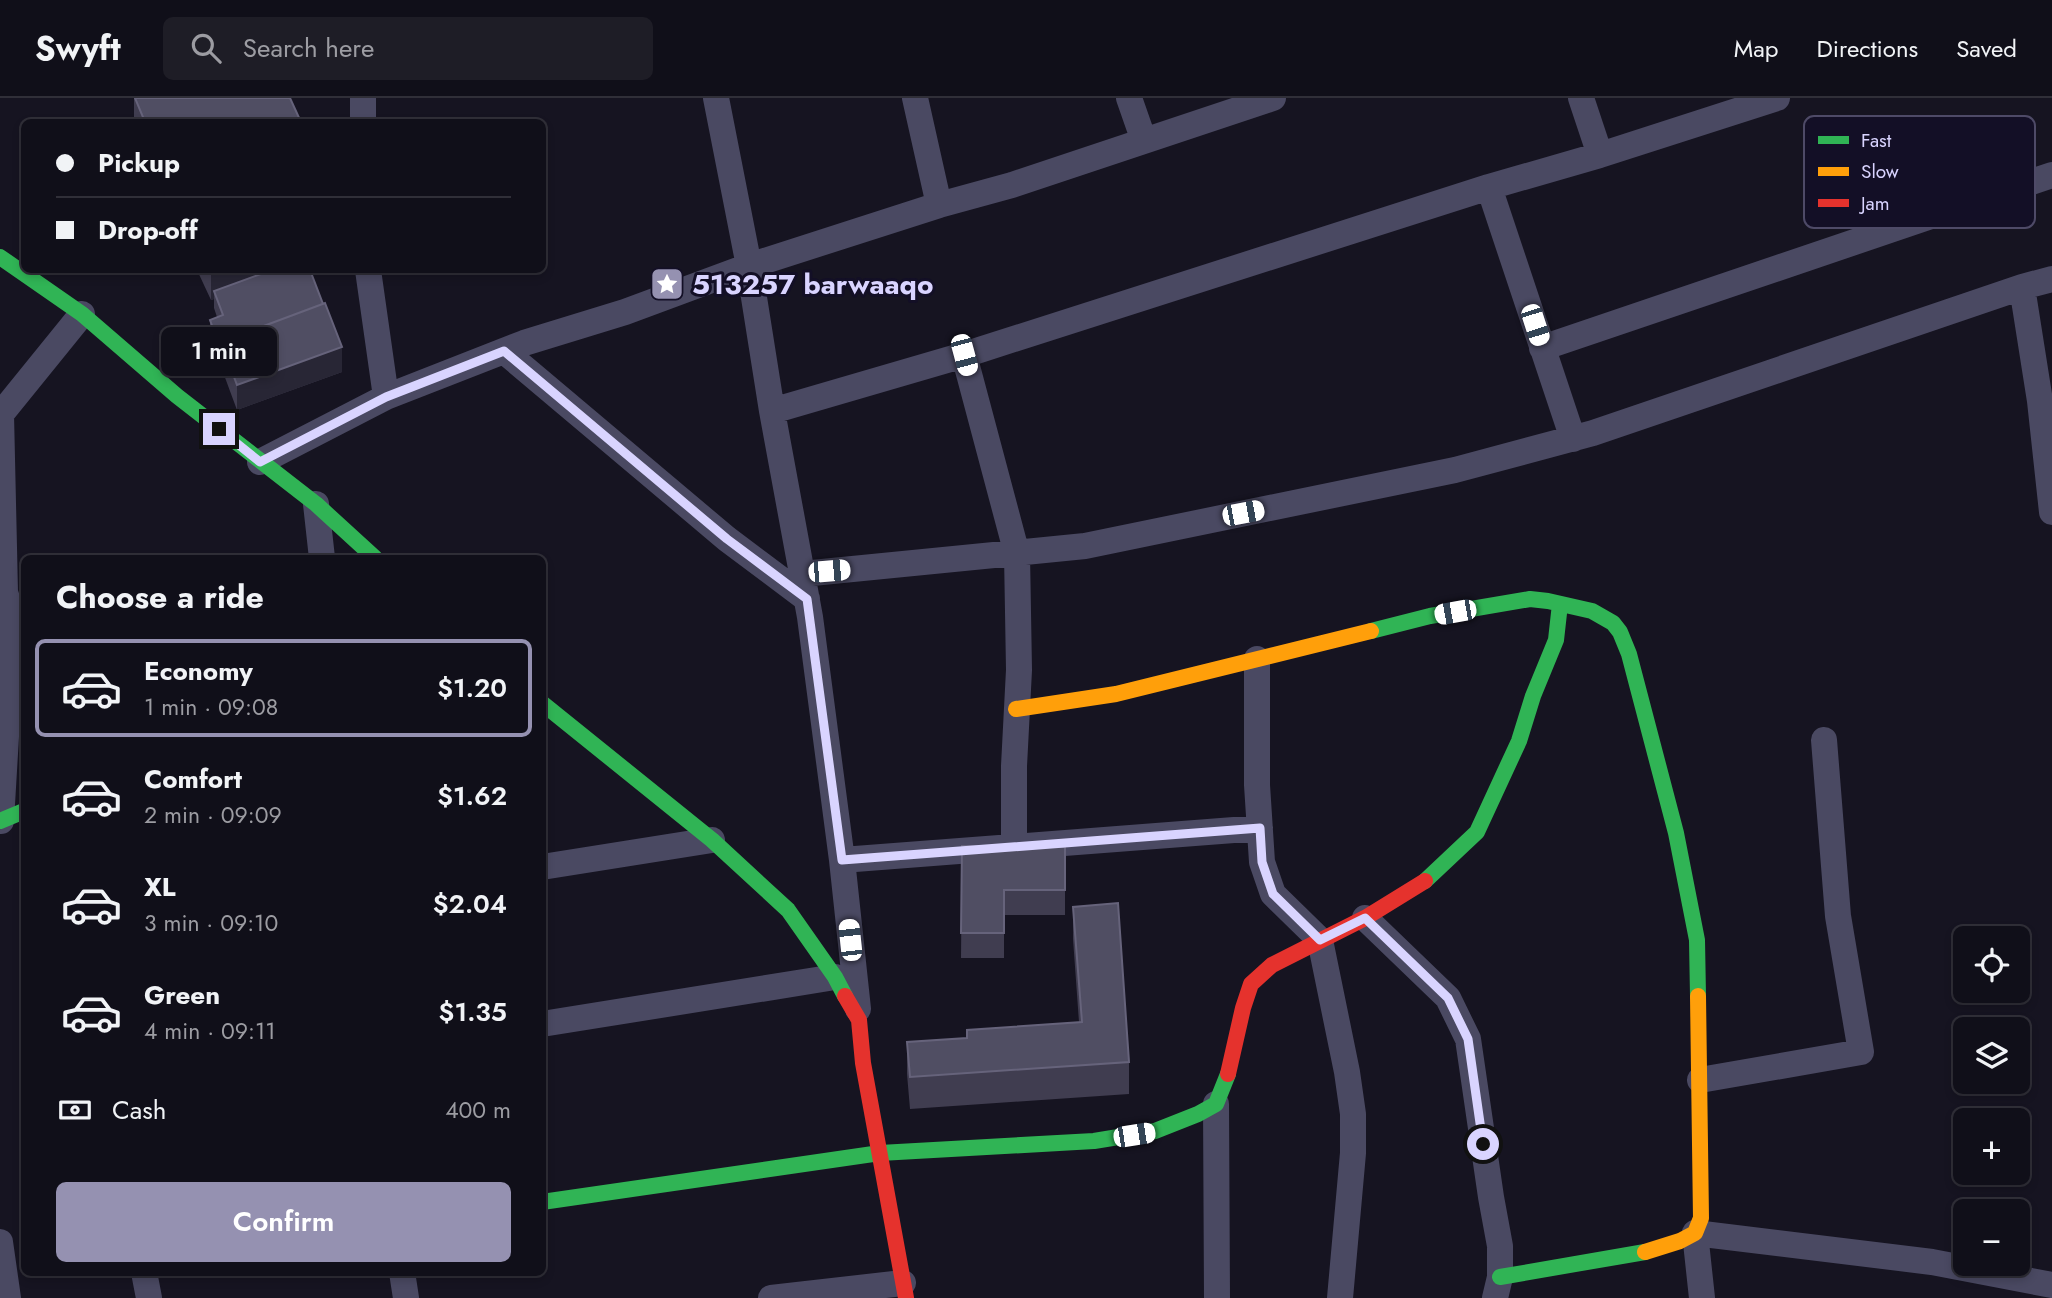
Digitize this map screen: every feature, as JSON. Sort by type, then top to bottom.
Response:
[{"type":"street","points":[[363,98],[363,119]]},
{"type":"street","points":[[716,98],[749,266],[804,587],[842,860],[863,1063],[905,1290],[771,1298]]},
{"type":"street","points":[[915,98],[939,205]]},
{"type":"street","points":[[1129,98],[1144,141]]},
{"type":"street","points":[[260,462],[386,397],[504,351],[625,312],[749,266],[939,205],[1012,185],[1273,98]]},
{"type":"street","points":[[1581,98],[1600,155]]},
{"type":"street","points":[[772,411],[964,355],[1777,98]]},
{"type":"street","points":[[2035,181],[2052,175]]},
{"type":"street","points":[[1489,187],[1573,439]]},
{"type":"street","points":[[1542,348],[1896,228]]},
{"type":"street","points":[[0,257],[21,272]]},
{"type":"street","points":[[23,273],[82,314],[177,396],[316,504],[372,555]]},
{"type":"street","points":[[368,273],[386,397]]},
{"type":"street","points":[[504,351],[727,539],[804,587],[1085,545],[1455,470],[1573,439],[2052,279]]},
{"type":"street","points":[[2022,287],[2040,401],[2052,512]]},
{"type":"street","points":[[9,818],[19,617],[5,592],[1,414],[82,314]]},
{"type":"street","points":[[964,355],[1017,554],[1019,670],[1014,847]]},
{"type":"street","points":[[316,504],[321,555]]},
{"type":"street","points":[[1016,709],[1116,694],[1430,616],[1530,599],[1592,611],[1612,623],[1620,632],[1629,654],[1676,833],[1697,940],[1701,1218],[1695,1233],[1702,1298]]},
{"type":"street","points":[[1217,1298],[1216,1104],[1227,1077],[1251,984],[1272,965],[1365,918],[1424,881],[1477,832],[1519,741],[1533,696],[1556,640],[1560,604]]},
{"type":"street","points":[[1257,659],[1257,785],[1262,862],[1273,894],[1320,940],[1353,1114],[1353,1153],[1340,1298]]},
{"type":"street","points":[[546,706],[712,839],[788,910],[835,977],[859,1020]]},
{"type":"street","points":[[1700,1080],[1861,1052],[1838,916],[1824,740]]},
{"type":"street","points":[[842,860],[1260,828]]},
{"type":"street","points":[[546,866],[712,839]]},
{"type":"street","points":[[1365,918],[1448,998],[1468,1039],[1500,1246],[1497,1288],[1636,1255],[1680,1241],[1695,1233],[1931,1262],[2052,1285]]},
{"type":"street","points":[[546,1023],[835,977]]},
{"type":"street","points":[[546,1201],[880,1153],[1118,1137],[1154,1131],[1216,1104]]},
{"type":"street","points":[[0,1242],[8,1298]]},
{"type":"street","points":[[145,1276],[149,1298]]},
{"type":"street","points":[[403,1276],[406,1298]]},
{"type":"building","points":[[135,98],[290,98],[300,119],[144,119]]},
{"type":"building","points":[[264,273],[311,273],[323,304],[221,342],[221,350],[210,320],[223,315],[214,291]]},
{"type":"building","points":[[325,303],[342,347],[237,385],[221,342]]},
{"type":"building","points":[[962,846],[1065,847],[1065,890],[1004,890],[1004,933],[961,933]]},
{"type":"building","points":[[1118,903],[1129,1062],[910,1077],[907,1042],[967,1038],[967,1030],[1082,1022],[1073,907]]},
{"type":"traffic: fast","points":[[0,257],[21,272]]},
{"type":"traffic: fast","points":[[23,273],[82,314],[177,396],[316,504],[372,555]]},
{"type":"traffic: fast","points":[[1371,631],[1430,616],[1530,599],[1592,611],[1613,623],[1629,654],[1676,833],[1697,940],[1698,996]]},
{"type":"traffic: fast","points":[[1425,881],[1477,832],[1519,741],[1533,696],[1556,640],[1560,604]]},
{"type":"traffic: fast","points":[[546,706],[712,840],[788,910],[835,977],[845,996]]},
{"type":"traffic: fast","points":[[0,821],[21,812]]},
{"type":"traffic: fast","points":[[546,1201],[880,1153],[1094,1141],[1155,1131],[1216,1104],[1228,1074]]},
{"type":"traffic: fast","points":[[1500,1277],[1645,1252]]},
{"type":"traffic: slow","points":[[1016,709],[1116,694],[1371,631]]},
{"type":"traffic: slow","points":[[1645,1252],[1680,1241],[1695,1233],[1701,1218],[1698,996]]},
{"type":"traffic: jam","points":[[1228,1074],[1251,984],[1272,965],[1365,918],[1425,881]]},
{"type":"traffic: jam","points":[[845,996],[859,1020],[863,1063],[906,1298]]},
{"type":"place","name":"513257 barwaaqo","points":[[667,284]]},
{"type":"route","points":[[219,429],[260,462],[386,397],[504,351],[727,539],[807,599],[842,860],[1260,828],[1262,862],[1273,894],[1320,940],[1365,918],[1448,998],[1468,1039],[1483,1144]]}]
